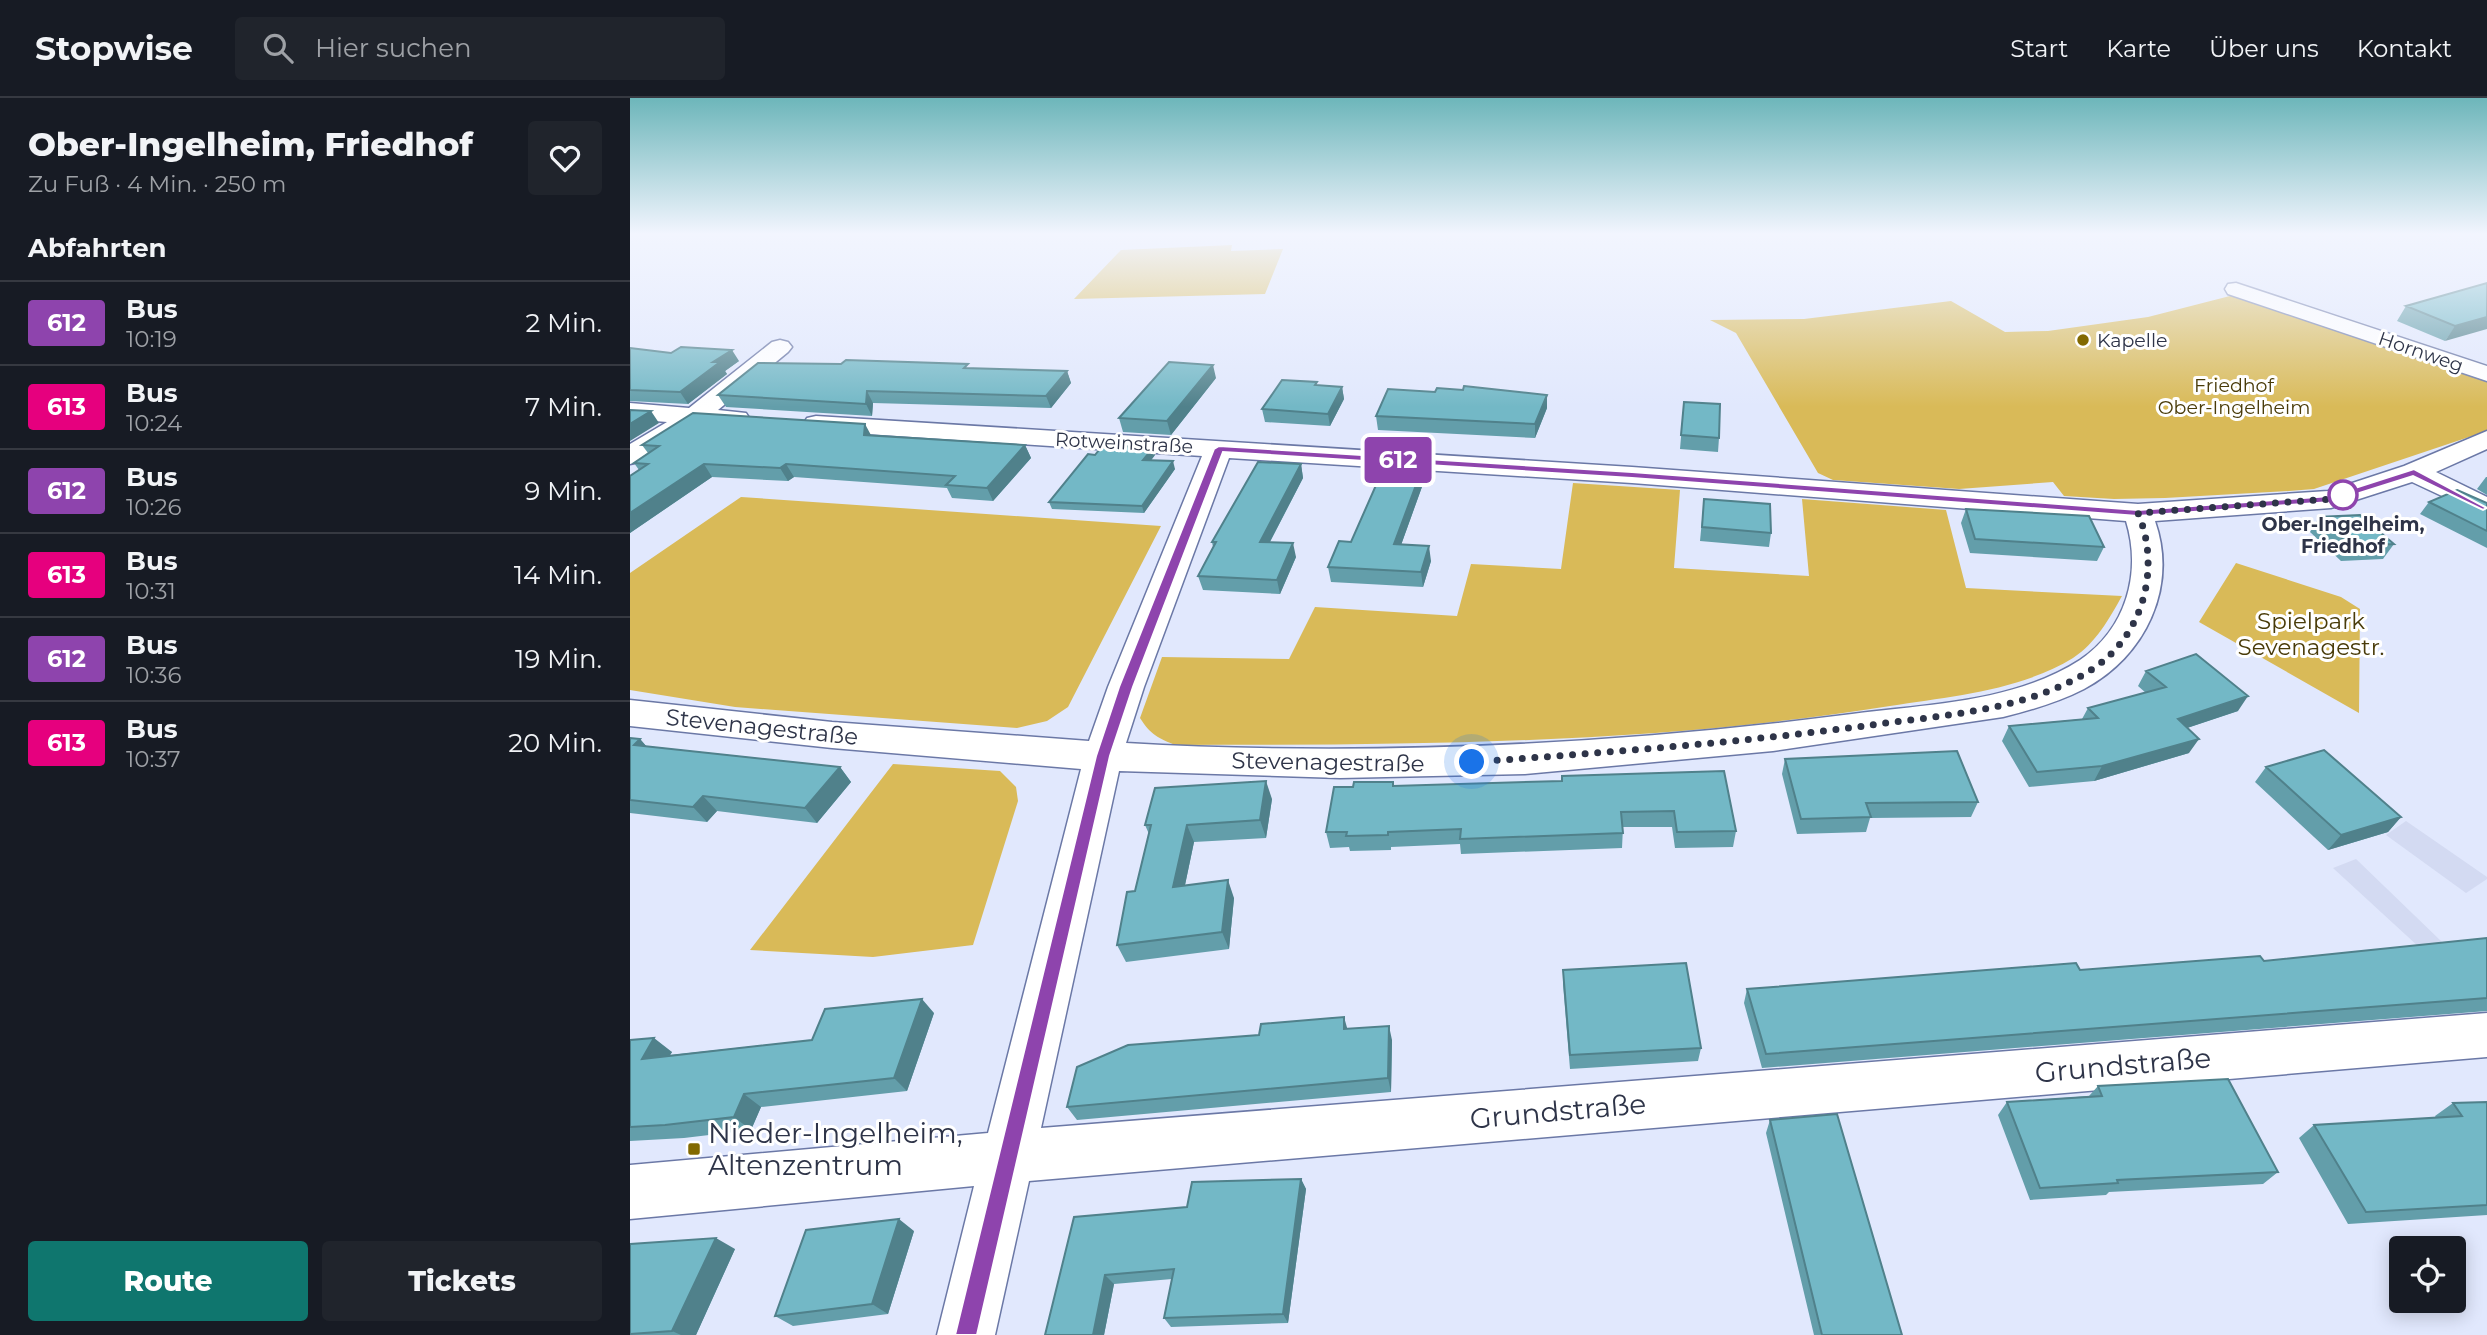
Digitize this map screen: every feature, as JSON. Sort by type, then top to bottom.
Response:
[{"type":"street","name":"Hornweg","points":[[2244,292],[2487,374]]},
{"type":"street","points":[[630,456],[693,417],[780,347]]},
{"type":"street","points":[[630,411],[762,421]]},
{"type":"street","name":"Rotweinstraße","points":[[790,422],[1632,475],[2138,513],[2331,499],[2414,472],[2487,439]]},
{"type":"street","points":[[966,1335],[1103,756],[1126,687],[1219,449]]},
{"type":"street","points":[[2414,472],[2487,508]]},
{"type":"street","name":"Stevenagestraße","points":[[630,713],[817,735],[1103,756],[1315,763],[1445,763],[1582,755],[1812,733],[1989,709],[2057,686],[2093,668],[2120,646],[2142,610],[2149,568],[2145,529],[2138,513]]},
{"type":"street","name":"Grundstraße","points":[[630,1192],[1008,1157],[2487,1035]]},
{"type":"shaded area","points":[[2406,821],[2487,879],[2466,893],[2386,835]]},
{"type":"shaded area","points":[[2356,859],[2442,942],[2419,947],[2333,868]]},
{"type":"green space","points":[[1081,292],[1266,292],[1265,294],[1074,299]]},
{"type":"green space","name":"Friedhof Ober-Ingelheim","points":[[2230,296],[2243,296],[2487,381],[2487,431],[2314,489],[2289,491],[2114,499],[2064,496],[2053,482],[1959,489],[1833,480],[1818,473],[1736,333],[1710,320],[1804,319],[1951,301],[2005,332],[2048,331],[2148,317]]},
{"type":"green space","points":[[1573,483],[1680,490],[1674,568],[1809,576],[1802,499],[1946,510],[1966,588],[2122,596],[2089,645],[2073,658],[2030,678],[1984,691],[1801,719],[1534,740],[1176,745],[1155,735],[1140,718],[1162,657],[1289,659],[1315,607],[1457,616],[1471,564],[1561,569]]},
{"type":"green space","points":[[741,497],[1161,526],[1068,707],[1047,721],[1017,728],[735,707],[630,690],[630,573]]},
{"type":"green space","name":"Spielpark Sevenagestr.","points":[[2236,563],[2341,597],[2360,609],[2359,713],[2199,622]]},
{"type":"green space","points":[[893,764],[1000,771],[1016,787],[1018,801],[973,945],[873,957],[750,950]]},
{"type":"building","points":[[2456,292],[2487,292],[2487,317],[2455,326],[2406,306]]},
{"type":"building","points":[[681,347],[732,350],[713,362],[720,362],[680,392],[630,390],[630,348],[671,353]]},
{"type":"building","points":[[846,360],[968,364],[964,368],[1067,371],[1046,396],[867,391],[866,404],[718,395],[758,363],[841,364]]},
{"type":"building","points":[[1169,362],[1213,365],[1167,421],[1119,418]]},
{"type":"building","points":[[1282,380],[1342,387],[1328,414],[1262,409]]},
{"type":"building","points":[[1464,386],[1547,395],[1535,424],[1376,416],[1388,389],[1435,392],[1437,388],[1463,390]]},
{"type":"building","points":[[1684,402],[1720,404],[1719,438],[1681,435]]},
{"type":"building","points":[[630,410],[651,411],[630,424]]},
{"type":"building","points":[[693,413],[865,424],[864,435],[1025,445],[987,488],[946,485],[955,476],[786,464],[780,468],[704,464],[630,513],[630,476],[648,464],[634,463],[659,446],[642,445]]},
{"type":"building","points":[[1103,445],[1153,448],[1143,460],[1173,461],[1142,506],[1049,502],[1088,454],[1095,455]]},
{"type":"building","points":[[1258,462],[1301,464],[1260,542],[1293,543],[1277,580],[1198,576],[1216,542],[1212,542]]},
{"type":"building","points":[[1384,467],[1422,469],[1394,544],[1429,546],[1421,572],[1328,567],[1339,541],[1351,542]]},
{"type":"building","points":[[2457,490],[2487,503],[2487,531],[2429,502]]},
{"type":"building","points":[[1704,499],[1770,504],[1771,533],[1702,527]]},
{"type":"building","points":[[1966,509],[2089,516],[2104,547],[1975,539]]},
{"type":"building","points":[[2360,515],[2394,544],[2350,546],[2319,517]]},
{"type":"building","points":[[2196,654],[2248,696],[2178,719],[2199,739],[2102,766],[2037,772],[2009,726],[2098,718],[2088,708],[2166,687],[2146,671]]},
{"type":"building","points":[[630,738],[640,739],[634,745],[840,767],[805,808],[703,796],[693,807],[630,800]]},
{"type":"building","points":[[2324,750],[2401,817],[2341,835],[2266,767]]},
{"type":"building","points":[[1957,751],[1978,802],[1866,803],[1871,817],[1801,819],[1785,759]]},
{"type":"building","points":[[1724,771],[1736,831],[1677,832],[1674,811],[1621,812],[1623,833],[1460,839],[1461,829],[1346,836],[1347,832],[1326,832],[1334,787],[1353,787],[1354,782],[1393,782],[1393,786],[1562,781],[1562,776]]},
{"type":"building","points":[[1266,781],[1260,820],[1187,825],[1173,887],[1228,880],[1222,932],[1117,945],[1127,892],[1135,891],[1151,825],[1145,825],[1155,788]]},
{"type":"building","points":[[2487,938],[2487,998],[1766,1054],[1747,989],[2076,963],[2080,970],[2260,956],[2264,961]]},
{"type":"building","points":[[1686,963],[1701,1048],[1570,1055],[1563,970]]},
{"type":"building","points":[[922,999],[894,1078],[744,1094],[734,1117],[630,1127],[630,1040],[654,1038],[642,1059],[812,1040],[825,1009]]},
{"type":"building","points":[[1344,1017],[1344,1029],[1389,1026],[1388,1078],[1067,1107],[1077,1067],[1128,1045],[1259,1035],[1261,1024]]},
{"type":"building","points":[[2228,1079],[2278,1172],[2117,1180],[2118,1183],[2040,1188],[2007,1102],[2102,1096],[2098,1086]]},
{"type":"building","points":[[2487,1102],[2487,1205],[2366,1212],[2314,1125],[2462,1116],[2453,1103]]},
{"type":"building","points":[[1837,1114],[1902,1335],[1822,1335],[1770,1120]]},
{"type":"building","points":[[1301,1179],[1283,1314],[1164,1318],[1174,1269],[1105,1275],[1093,1335],[1045,1335],[1074,1217],[1187,1207],[1192,1182]]},
{"type":"building","points":[[899,1219],[872,1304],[775,1316],[806,1230]]},
{"type":"building","points":[[716,1238],[672,1331],[630,1334],[630,1244]]},
{"type":"bus line","name":"612","points":[[966,1335],[1103,756],[1126,687],[1219,449],[1807,487],[2138,513],[2331,499],[2414,472],[2487,508]]},
{"type":"place","name":"Kapelle","points":[[2083,340]]},
{"type":"place","name":"Ober-Ingelheim, Friedhof","points":[[2343,495]]},
{"type":"place","name":"Nieder-Ingelheim, Altenzentrum","points":[[694,1149]]},
{"type":"route","points":[[1472,762],[1582,755],[1812,733],[1989,709],[2045,691],[2093,668],[2120,646],[2142,610],[2149,568],[2145,529],[2138,513],[2331,499],[2348,494],[2343,495]]}]
